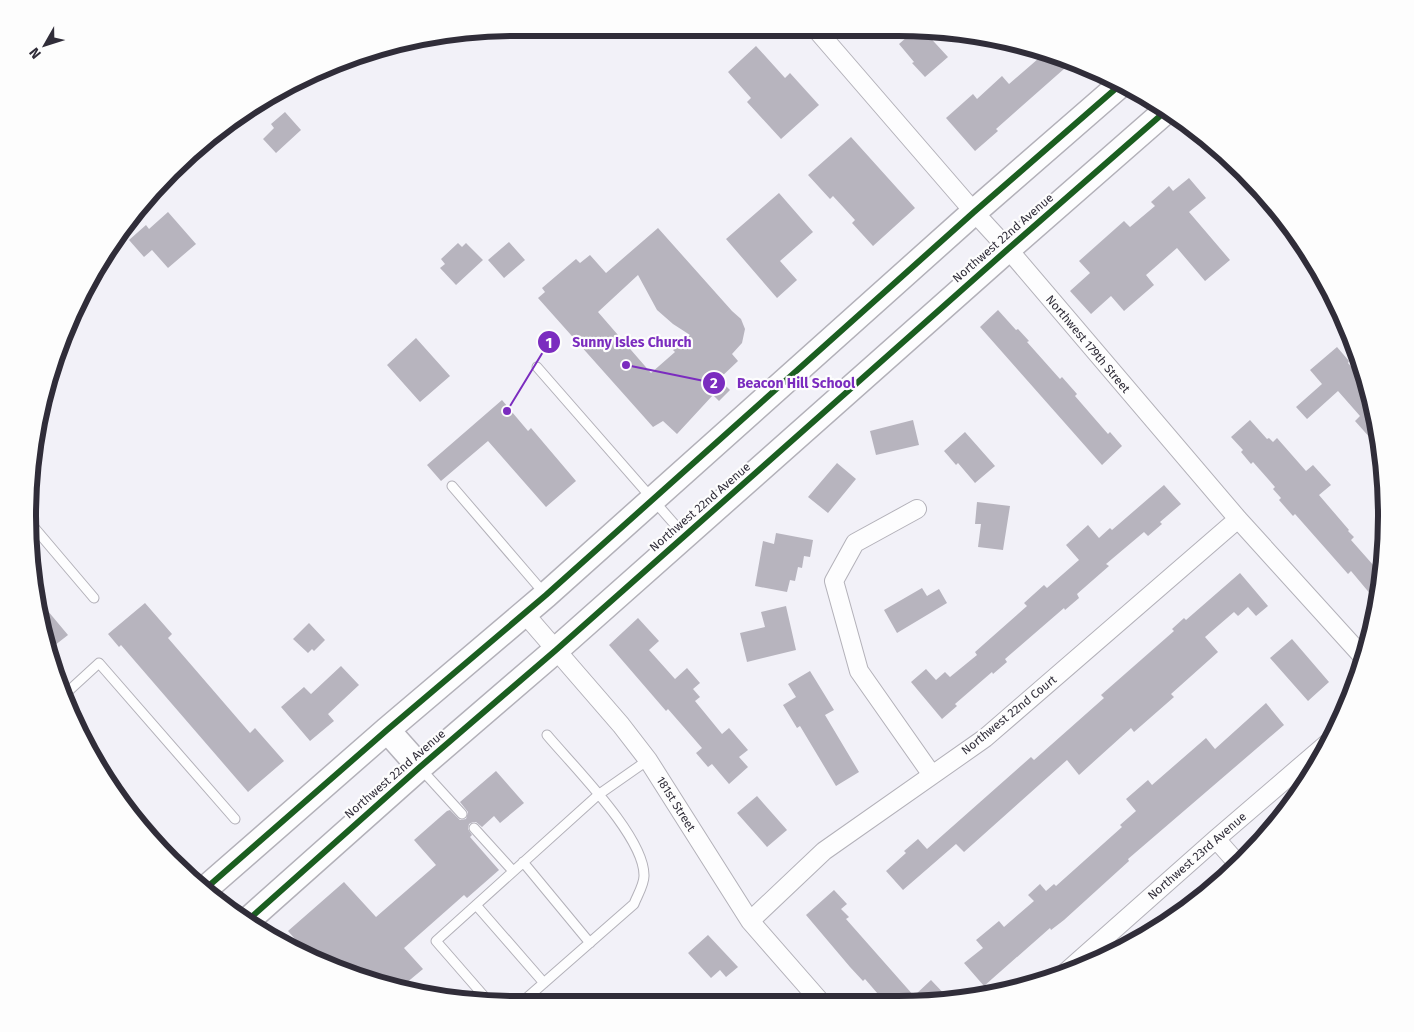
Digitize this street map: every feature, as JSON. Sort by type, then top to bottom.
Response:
[{"type":"main road","points":[[210,885],[387,730],[546,595],[974,212],[1115,89]]},
{"type":"main road","name":"Northwest 22nd Avenue","points":[[252,917],[1161,115]]},
{"type":"main road","points":[[387,730],[420,767]]},
{"type":"street","name":"Northwest 179th Street","points":[[822,36],[1008,249],[1238,519],[1358,651]]},
{"type":"street","points":[[918,509],[855,543],[834,581],[859,671],[932,775]]},
{"type":"street","name":"Northwest 22nd Court","points":[[750,921],[824,851],[985,738],[1238,519]]},
{"type":"street","name":"181st Street","points":[[524,613],[621,724],[648,760],[750,921],[816,996]]},
{"type":"street","name":"Northwest 23rd Avenue","points":[[1080,960],[1313,755]]},
{"type":"street","points":[[1216,839],[1233,859]]},
{"type":"lane","points":[[537,367],[685,536]]},
{"type":"lane","points":[[452,486],[546,595]]},
{"type":"lane","points":[[36,530],[94,598]]},
{"type":"lane","points":[[69,690],[99,663],[235,819]]},
{"type":"lane","points":[[529,996],[634,904],[644,876],[640,854],[616,817],[547,735]]},
{"type":"lane","points":[[483,995],[436,941],[598,795],[648,760]]},
{"type":"lane","points":[[420,767],[462,814]]},
{"type":"lane","points":[[474,828],[513,871]]},
{"type":"lane","points":[[523,862],[590,943]]},
{"type":"lane","points":[[476,905],[544,983]]},
{"type":"building","points":[[908,36],[930,37],[948,57],[925,77],[912,63],[914,62],[899,44]]},
{"type":"building","points":[[756,46],[785,78],[790,73],[819,105],[781,139],[747,102],[751,98],[728,72]]},
{"type":"building","points":[[1039,58],[1066,67],[996,129],[998,131],[975,151],[946,118],[973,94],[977,99],[1002,76],[1009,84]]},
{"type":"building","points":[[285,112],[301,130],[276,153],[263,139],[274,128],[271,124]]},
{"type":"building","points":[[851,137],[915,208],[873,246],[852,223],[855,220],[833,196],[830,199],[808,175]]},
{"type":"building","points":[[1189,178],[1206,198],[1189,212],[1230,260],[1205,281],[1177,248],[1146,275],[1154,285],[1124,311],[1111,296],[1091,314],[1070,291],[1090,273],[1079,261],[1124,221],[1130,227],[1155,206],[1151,202],[1169,186],[1173,191]]},
{"type":"building","points":[[779,193],[813,232],[780,261],[797,280],[777,298],[726,239]]},
{"type":"building","points":[[168,212],[196,244],[168,268],[152,250],[144,257],[129,240],[146,225],[149,229]]},
{"type":"building","points":[[658,228],[741,319],[745,329],[742,343],[732,354],[738,361],[719,379],[730,390],[719,401],[713,395],[677,434],[663,421],[653,427],[538,298],[545,292],[542,288],[576,259],[580,263],[590,255],[606,273]],"holes":[[[638,275],[657,310],[690,335],[673,350],[675,352],[651,373],[598,312]]]},
{"type":"building","points":[[509,242],[525,260],[504,278],[488,260]]},
{"type":"building","points":[[458,243],[462,247],[466,243],[483,260],[456,285],[440,268],[445,264],[441,259]]},
{"type":"building","points":[[998,310],[1029,341],[1027,342],[1060,379],[1062,377],[1077,394],[1075,396],[1108,434],[1110,432],[1122,446],[1102,465],[980,327]]},
{"type":"building","points":[[416,338],[450,376],[420,402],[387,365]]},
{"type":"building","points":[[1337,347],[1355,370],[1369,422],[1372,440],[1355,421],[1360,416],[1338,391],[1307,419],[1296,407],[1322,384],[1310,370]]},
{"type":"building","points":[[502,400],[528,431],[531,428],[576,481],[546,507],[488,441],[441,481],[427,465]]},
{"type":"building","points":[[913,420],[919,445],[876,455],[870,431]]},
{"type":"building","points":[[1250,420],[1267,439],[1269,438],[1273,442],[1277,438],[1306,471],[1313,465],[1331,485],[1319,495],[1354,537],[1351,540],[1375,567],[1371,595],[1351,571],[1348,574],[1295,514],[1293,516],[1279,500],[1281,498],[1273,489],[1275,487],[1253,462],[1251,464],[1241,452],[1243,450],[1231,437]]},
{"type":"building","points":[[965,432],[995,466],[975,483],[958,463],[956,465],[944,451]]},
{"type":"building","points":[[837,463],[856,479],[828,513],[808,497]]},
{"type":"building","points":[[1164,485],[1181,504],[1160,522],[1162,524],[1148,536],[1144,532],[1106,564],[1109,566],[1077,594],[1079,598],[1065,610],[1064,608],[1005,659],[1007,662],[993,674],[992,672],[955,704],[957,706],[942,719],[911,682],[926,669],[936,680],[945,672],[950,677],[977,655],[975,652],[1027,606],[1024,603],[1044,585],[1047,588],[1079,560],[1066,545],[1088,525],[1099,538],[1110,528],[1112,530]]},
{"type":"building","points":[[977,502],[1010,506],[1003,550],[978,547],[981,524],[975,524]]},
{"type":"building","points":[[776,533],[813,540],[810,557],[804,556],[802,568],[798,567],[795,581],[790,580],[787,592],[755,586],[763,541],[774,544]]},
{"type":"building","points":[[1240,573],[1268,606],[1256,616],[1248,607],[1238,616],[1234,612],[1205,637],[1218,652],[1171,694],[1174,697],[1134,732],[1131,728],[1079,775],[1067,760],[964,852],[956,844],[903,890],[886,871],[918,839],[927,849],[1031,757],[1034,760],[1104,698],[1101,695],[1174,631],[1172,629],[1184,618],[1186,620]]},
{"type":"building","points":[[922,588],[927,596],[939,589],[947,603],[897,633],[884,610]]},
{"type":"building","points":[[145,603],[172,634],[168,638],[250,733],[255,728],[284,761],[248,792],[121,645],[119,647],[108,634]]},
{"type":"building","points":[[786,606],[796,650],[747,662],[740,633],[765,627],[761,612]]},
{"type":"building","points":[[45,607],[68,635],[55,645]]},
{"type":"building","points":[[638,618],[659,641],[649,650],[675,679],[687,668],[700,683],[693,689],[700,697],[695,701],[722,734],[729,728],[748,750],[739,757],[748,767],[729,784],[712,764],[708,767],[696,753],[702,748],[668,709],[666,711],[609,645]]},
{"type":"building","points":[[309,623],[325,640],[314,651],[312,649],[308,653],[293,639]]},
{"type":"building","points":[[1292,639],[1329,682],[1308,701],[1270,658]]},
{"type":"building","points":[[341,666],[359,685],[328,714],[334,721],[310,741],[281,707],[304,687],[311,694]]},
{"type":"building","points":[[810,671],[834,710],[825,715],[859,772],[836,786],[800,726],[797,728],[783,705],[796,697],[788,684]]},
{"type":"building","points":[[1266,703],[1284,725],[1128,859],[1129,861],[1064,920],[1051,930],[1050,928],[984,986],[964,963],[983,948],[976,940],[999,921],[1004,927],[1034,901],[1028,895],[1040,884],[1046,891],[1054,884],[1056,886],[1122,827],[1120,825],[1136,811],[1126,799],[1148,780],[1152,785],[1206,738],[1215,749]]},
{"type":"building","points":[[496,771],[524,803],[500,823],[494,816],[482,827],[476,822],[469,824],[468,829],[472,835],[470,837],[499,870],[467,898],[464,895],[404,948],[423,969],[406,983],[332,959],[298,943],[288,931],[344,882],[376,917],[436,865],[414,840],[447,811],[450,810],[460,820],[466,819],[468,812],[460,802]]},
{"type":"building","points":[[757,796],[787,830],[767,847],[737,813]]},
{"type":"building","points":[[834,890],[847,904],[841,909],[849,917],[846,919],[914,995],[880,996],[865,979],[863,981],[850,967],[806,915]]},
{"type":"building","points":[[708,935],[738,967],[726,977],[720,970],[711,978],[688,953]]},
{"type":"building","points":[[931,980],[944,994],[915,995]]},
{"type":"cycle path","points":[[210,885],[387,730],[546,595],[974,212],[1115,89]]},
{"type":"cycle path","points":[[252,917],[1161,115]]},
{"type":"place","name":"Beacon Hill School","points":[[626,365]]},
{"type":"place","name":"Sunny Isles Church","points":[[507,411]]}]
